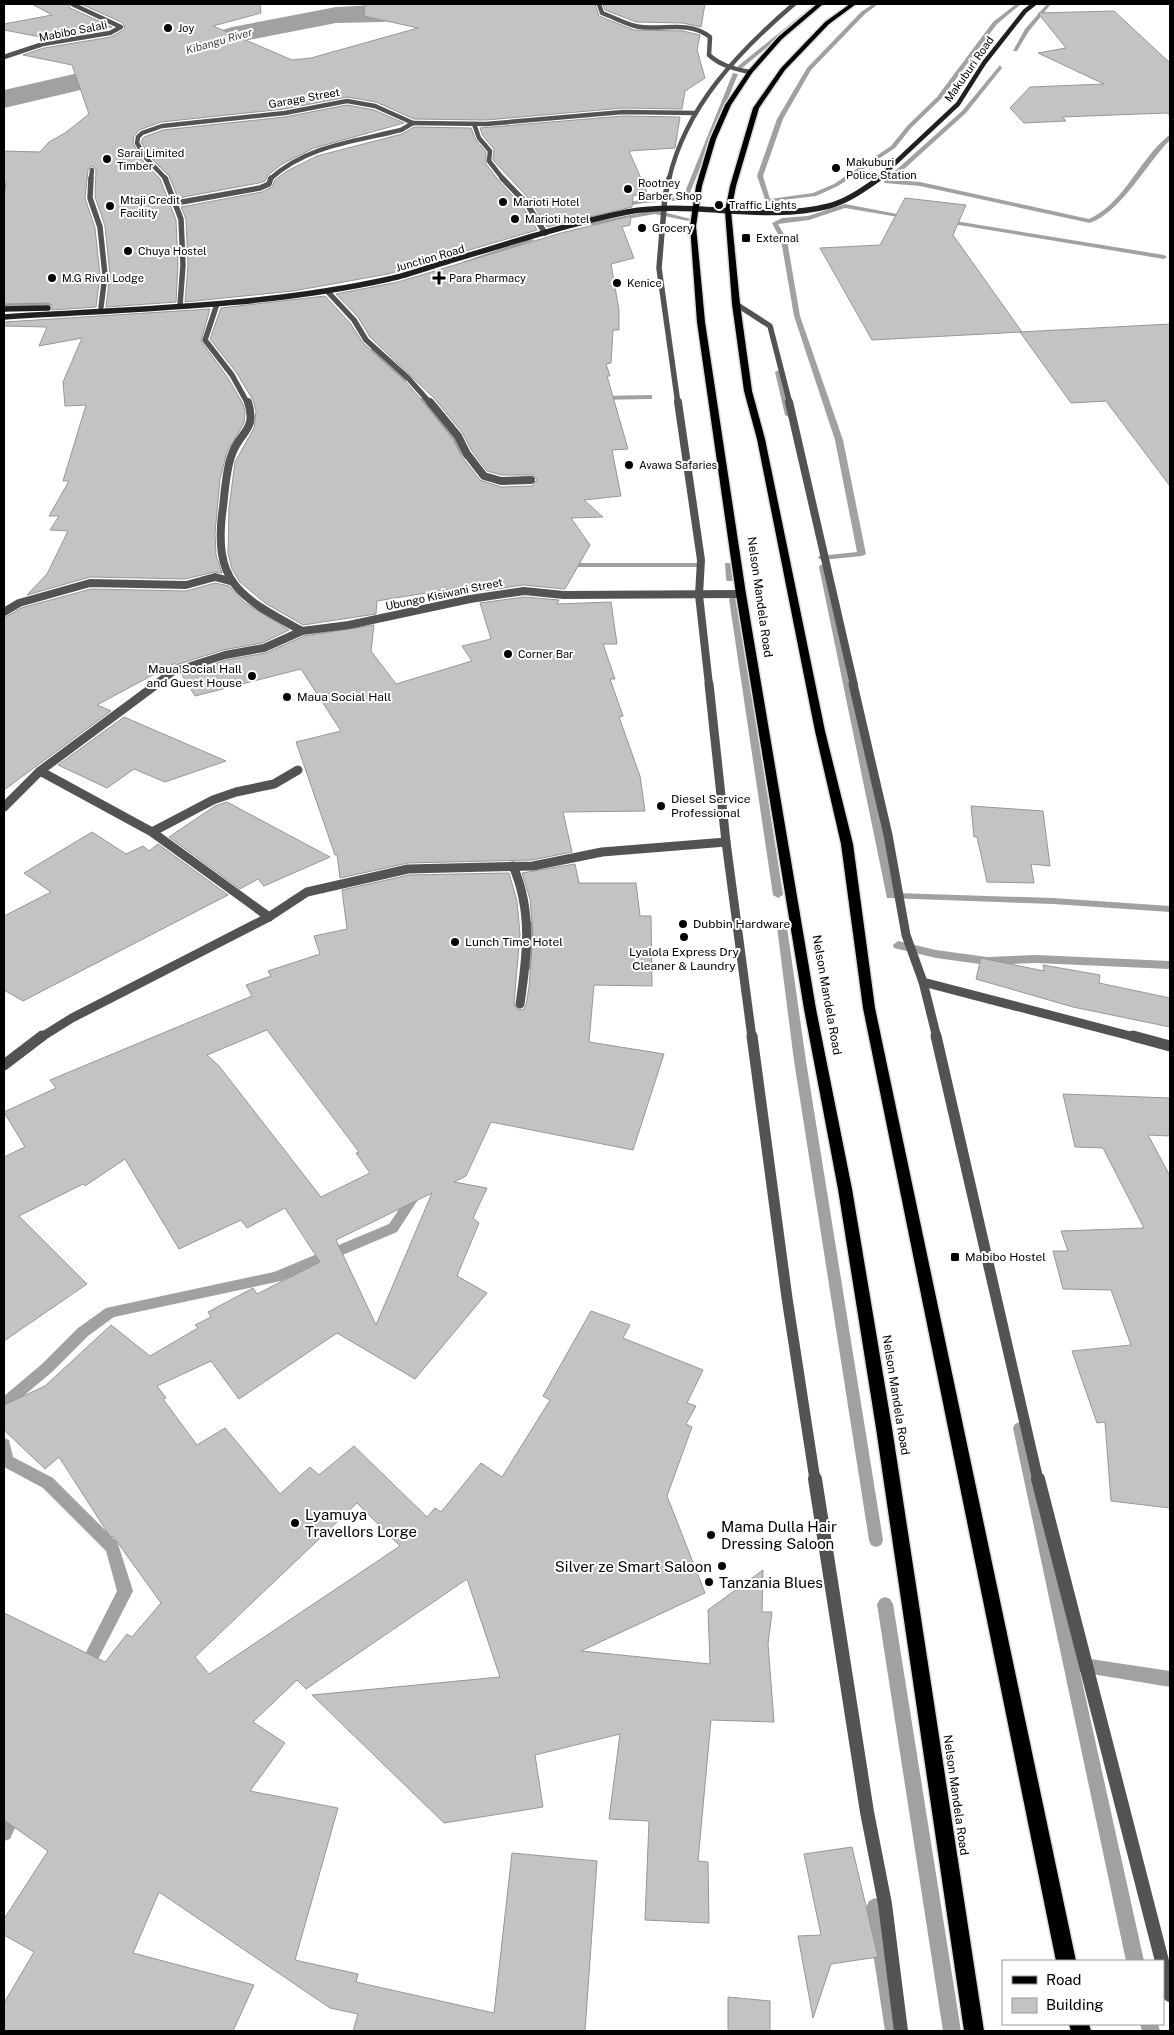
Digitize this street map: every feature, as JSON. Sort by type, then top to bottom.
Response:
[{"type":"main road","name":"Nelson Mandela Road","points":[[820,4],[780,38],[750,72],[728,105],[713,139],[699,186],[694,226],[701,322],[740,594],[810,1009],[856,1256],[884,1428],[974,2031]]},
{"type":"main road","points":[[853,4],[827,23],[783,69],[756,108],[733,186],[728,211],[736,304],[748,391],[761,439],[818,722],[847,844],[869,1008],[1066,1960]]},
{"type":"street","name":"Mabibo Salali","points":[[4,57],[43,44],[110,33],[121,27],[72,4]]},
{"type":"street","points":[[599,4],[602,12],[636,26],[701,30],[710,37],[710,55],[727,68],[750,72]]},
{"type":"street","points":[[794,4],[759,34],[727,68],[695,114],[675,154],[664,209],[659,268],[701,560],[699,595],[726,842],[787,1298],[866,1802],[885,1904],[901,2031]]},
{"type":"street","name":"Makuburi Road","points":[[728,211],[777,213],[829,206],[850,198],[880,178],[958,104],[984,63],[1024,11],[1034,4]]},
{"type":"street","name":"Garage Street","points":[[180,305],[183,265],[181,219],[164,175],[146,158],[137,143],[138,137],[149,129],[170,124],[285,113],[347,101],[384,109],[413,123]]},
{"type":"street","points":[[176,203],[265,186],[300,156],[401,130],[413,123],[474,124],[527,122],[623,112],[695,114]]},
{"type":"street","points":[[474,124],[479,138],[490,151],[489,161],[497,173],[527,204],[545,233]]},
{"type":"street","points":[[92,170],[90,198],[100,227],[105,275],[101,307]]},
{"type":"street","name":"Junction Road","points":[[4,317],[217,304],[326,291],[391,279],[600,218],[664,209],[697,208],[728,211]]},
{"type":"street","points":[[326,291],[354,320],[366,340],[408,378],[444,418],[458,436],[467,454],[484,476],[501,481],[531,480]]},
{"type":"street","points":[[217,304],[205,340],[245,394],[252,416],[250,428],[237,445],[232,456],[223,496],[219,551],[230,581]]},
{"type":"street","points":[[736,304],[770,326],[774,335],[888,834],[906,935],[923,982],[966,1158],[1039,1483],[1162,1960]]},
{"type":"street","name":"Junction Road","points":[[4,309],[101,307],[134,310]]},
{"type":"street","points":[[4,612],[19,602],[90,583],[186,585],[215,577],[230,581],[258,606],[302,632]]},
{"type":"street","name":"Ubungo Kisiwani Street","points":[[4,808],[40,771],[172,672],[225,655],[264,648],[302,632],[422,611],[470,599],[524,591],[564,596],[740,594]]},
{"type":"street","points":[[152,832],[213,800],[236,792],[274,784],[298,770]]},
{"type":"street","points":[[40,771],[152,832],[269,917]]},
{"type":"street","points":[[4,1065],[30,1044],[72,1018],[269,917],[307,892],[408,868],[533,866],[602,852],[726,842]]},
{"type":"street","points":[[513,866],[525,891],[529,910],[520,1004]]},
{"type":"street","points":[[923,982],[1170,1046]]},
{"type":"street","points":[[1164,1970],[1170,1995]]},
{"type":"building","points":[[32,4],[68,4],[70,8],[112,27],[51,39],[4,30],[4,24],[52,15]]},
{"type":"building","points":[[81,4],[260,4],[261,13],[213,26],[292,60],[311,58],[418,28],[364,16],[365,4],[595,4],[599,16],[634,30],[683,31],[700,35],[697,50],[705,78],[685,91],[682,109],[623,108],[486,120],[414,119],[376,102],[347,97],[284,109],[161,122],[139,130],[134,136],[133,143],[143,161],[160,179],[176,220],[178,265],[176,302],[106,307],[110,275],[105,226],[95,197],[96,169],[92,166],[88,170],[85,198],[95,228],[100,275],[96,307],[52,310],[52,305],[48,303],[4,304],[4,196],[6,182],[4,182],[4,151],[40,152],[49,142],[65,133],[89,114],[72,65],[23,55],[44,48],[111,37],[125,29],[123,23]]},
{"type":"building","points":[[603,4],[705,4],[701,27],[683,23],[636,22],[605,10]]},
{"type":"building","points":[[1114,11],[1170,63],[1170,115],[1166,113],[1062,117],[1066,121],[1024,123],[1010,108],[1030,87],[1104,84],[1038,53],[1066,48],[1038,13]]},
{"type":"building","points":[[347,105],[374,110],[404,123],[314,148],[282,164],[268,175],[265,181],[259,183],[178,198],[169,176],[149,156],[141,142],[144,137],[163,130],[285,117]]},
{"type":"building","points":[[623,116],[680,117],[675,148],[629,151],[647,192],[633,196],[632,207],[547,227],[531,201],[493,160],[494,149],[483,136],[480,128]]},
{"type":"building","points":[[414,127],[471,128],[476,140],[486,152],[486,164],[523,207],[537,230],[388,274],[293,291],[185,302],[188,265],[186,219],[181,207],[262,192],[272,187],[275,180],[287,171],[317,156],[402,134]]},
{"type":"building","points":[[905,198],[966,205],[953,235],[1022,332],[872,340],[820,248],[880,245]]},
{"type":"building","points":[[631,216],[630,225],[622,227],[634,258],[611,264],[619,310],[619,330],[613,330],[611,363],[606,364],[610,376],[607,376],[628,449],[612,450],[621,496],[584,500],[603,517],[571,518],[590,545],[565,589],[523,585],[477,592],[475,585],[377,601],[376,614],[303,625],[265,603],[240,582],[232,569],[228,553],[229,508],[235,462],[254,428],[256,411],[253,400],[236,372],[210,339],[221,308],[325,296],[350,323],[363,343],[405,381],[425,404],[453,439],[462,457],[480,480],[501,487],[532,486],[537,480],[533,475],[502,475],[487,471],[472,451],[462,432],[434,398],[370,337],[358,317],[336,294],[398,282],[561,233]]},
{"type":"building","points":[[210,309],[201,341],[228,378],[243,404],[245,412],[244,423],[227,452],[220,479],[215,533],[216,555],[222,573],[214,572],[185,579],[90,577],[27,595],[47,574],[68,531],[50,530],[59,516],[49,516],[69,481],[63,481],[86,405],[65,406],[63,382],[82,338],[39,346],[47,327],[4,326],[4,322]]},
{"type":"building","points":[[1170,324],[1170,486],[1106,401],[1071,403],[1020,332]]},
{"type":"building","points":[[215,583],[229,586],[244,602],[289,630],[262,643],[223,650],[176,665],[175,663],[97,705],[111,711],[4,790],[4,618],[21,608],[91,589],[186,591]]},
{"type":"building","points":[[524,597],[559,600],[557,604],[611,602],[617,644],[603,644],[615,679],[610,679],[623,716],[619,717],[640,776],[645,811],[563,812],[572,852],[532,860],[408,863],[340,878],[337,854],[335,855],[296,742],[341,731],[301,669],[195,696],[182,675],[226,660],[266,653],[304,636],[374,625],[371,651],[396,684],[472,661],[462,646],[491,639],[480,603]]},
{"type":"building","points":[[124,717],[226,761],[165,782],[134,769],[107,788],[58,765]]},
{"type":"building","points":[[227,802],[330,857],[264,886],[258,879],[240,889],[169,837],[215,806]]},
{"type":"building","points":[[971,806],[1043,811],[1050,866],[1031,864],[1034,883],[987,882],[977,837],[974,837]]},
{"type":"building","points":[[92,832],[126,854],[143,846],[149,851],[158,844],[228,895],[23,1001],[4,990],[4,916],[51,892],[24,873]]},
{"type":"building","points":[[575,864],[579,883],[636,883],[640,916],[651,916],[652,986],[594,985],[589,1042],[664,1054],[633,1150],[491,1122],[466,1176],[454,1182],[487,1188],[473,1218],[479,1223],[457,1276],[487,1293],[415,1379],[337,1333],[239,1399],[211,1361],[157,1386],[166,1398],[163,1399],[197,1445],[225,1428],[280,1494],[310,1467],[319,1475],[354,1446],[427,1517],[435,1508],[441,1512],[481,1463],[502,1477],[550,1400],[543,1396],[591,1311],[630,1325],[623,1338],[703,1370],[687,1403],[696,1406],[686,1424],[692,1427],[667,1496],[705,1593],[581,1651],[710,1664],[708,1610],[763,1570],[762,1612],[772,1612],[768,1644],[774,1722],[711,1720],[698,1861],[708,1862],[709,1923],[645,1920],[649,1821],[609,1819],[620,1734],[535,1755],[543,1807],[444,1823],[312,1695],[500,1677],[467,1579],[306,1689],[297,1680],[253,1722],[285,1743],[250,1791],[338,1808],[295,1960],[358,1974],[356,1982],[494,2013],[512,1853],[597,1861],[585,2031],[353,2031],[358,2014],[330,2008],[159,1892],[133,1953],[254,1985],[233,2031],[4,2031],[4,2003],[34,1952],[4,1935],[4,1919],[48,1851],[4,1820],[4,1613],[105,1662],[127,1634],[132,1637],[161,1603],[113,1536],[111,1538],[59,1457],[45,1469],[4,1430],[4,1405],[45,1386],[111,1325],[150,1356],[198,1328],[195,1325],[211,1317],[208,1312],[253,1288],[257,1294],[320,1262],[285,1208],[247,1228],[241,1220],[179,1249],[125,1159],[85,1186],[83,1184],[19,1216],[87,1284],[4,1341],[4,1157],[25,1147],[4,1112],[56,1088],[50,1080],[252,996],[246,985],[271,976],[268,971],[320,954],[314,936],[347,929],[342,890],[409,875],[509,873],[517,901],[520,934],[514,1004],[517,1009],[523,1010],[526,1005],[529,987],[533,934],[530,899],[522,873]],"holes":[[[267,1030],[359,1152],[356,1153],[370,1173],[321,1197],[219,1066],[207,1055]],[[432,1193],[376,1325],[336,1240]],[[357,1503],[400,1546],[209,1674],[195,1657]]]},
{"type":"building","points":[[981,958],[1044,971],[1043,965],[1100,975],[1099,983],[1170,998],[1170,1027],[1073,1007],[976,979]]},
{"type":"building","points":[[1063,1094],[1170,1098],[1170,1136],[1148,1135],[1170,1176],[1170,1508],[1111,1501],[1105,1422],[1097,1423],[1072,1351],[1131,1345],[1111,1290],[1063,1289],[1053,1251],[1068,1251],[1061,1231],[1144,1228],[1103,1148],[1075,1147]]},
{"type":"building","points":[[852,1847],[878,1957],[831,1964],[813,2018],[798,1936],[821,1935],[804,1854]]},
{"type":"building","points":[[728,1997],[770,2001],[770,2031],[728,2031]]},
{"type":"waterway","name":"Kibangu River","points":[[4,99],[113,74],[232,35],[336,15],[382,14],[438,4]]},
{"type":"waterway","points":[[740,67],[818,4]]},
{"type":"waterway","points":[[876,4],[863,13],[809,69],[780,119],[760,176],[768,201],[814,195],[836,185],[893,147],[909,127],[939,98],[995,23],[1019,4]]},
{"type":"waterway","points":[[1015,50],[1027,30],[1049,4]]},
{"type":"waterway","points":[[887,181],[964,112],[1000,67]]},
{"type":"waterway","points":[[617,207],[644,201],[685,199],[735,74]]},
{"type":"waterway","points":[[887,181],[920,184],[1090,221],[1099,217],[1115,203],[1151,156],[1170,137]]},
{"type":"waterway","points":[[822,558],[862,554],[839,440],[797,316],[784,240],[775,223],[782,220],[809,218],[845,206],[910,217]]},
{"type":"waterway","points":[[592,223],[655,212],[688,219]]},
{"type":"waterway","points":[[943,221],[1164,257]]},
{"type":"waterway","points":[[465,262],[532,240]]},
{"type":"waterway","points":[[4,305],[65,303]]},
{"type":"waterway","points":[[373,349],[403,381]]},
{"type":"waterway","points":[[779,372],[789,415]]},
{"type":"waterway","points":[[599,398],[649,397]]},
{"type":"waterway","points":[[421,400],[468,457]]},
{"type":"waterway","points":[[564,561],[577,565],[699,565]]},
{"type":"waterway","points":[[728,565],[730,579]]},
{"type":"waterway","points":[[823,567],[891,896],[1053,901],[1170,909]]},
{"type":"waterway","points":[[733,599],[778,895]]},
{"type":"waterway","points":[[528,967],[534,923]]},
{"type":"waterway","points":[[782,927],[800,1061],[876,1540]]},
{"type":"waterway","points":[[898,945],[936,954],[987,961],[1036,959],[1170,965]]},
{"type":"waterway","points":[[4,1404],[47,1368],[83,1332],[111,1312],[276,1277],[393,1228],[417,1192]]},
{"type":"waterway","points":[[1020,1428],[1135,1960]]},
{"type":"waterway","points":[[4,1444],[6,1461],[48,1483],[112,1547],[125,1591],[86,1668]]},
{"type":"waterway","points":[[885,1604],[952,2031]]},
{"type":"waterway","points":[[1078,1664],[1170,1679]]},
{"type":"waterway","points":[[4,1833],[15,1810]]},
{"type":"waterway","points":[[875,1907],[894,2031]]},
{"type":"waterway","points":[[1149,2025],[1151,2031]]},
{"type":"place","name":"Joy","points":[[168,28]]},
{"type":"place","name":"Sarai Limited Timber","points":[[107,159]]},
{"type":"place","name":"Makuburi Police Station","points":[[836,168]]},
{"type":"place","name":"Rootney Barber Shop","points":[[628,189]]},
{"type":"place","name":"Marioti Hotel","points":[[503,202]]},
{"type":"place","name":"Traffic Lights","points":[[719,205]]},
{"type":"place","name":"Mtaji Credit Facility","points":[[110,206]]},
{"type":"place","name":"Marioti hotel","points":[[515,219]]},
{"type":"place","name":"Grocery","points":[[642,228]]},
{"type":"place","name":"External","points":[[746,238]]},
{"type":"place","name":"Chuya Hostel","points":[[128,251]]},
{"type":"place","name":"M.G Rival Lodge","points":[[52,278]]},
{"type":"place","name":"Para Pharmacy","points":[[439,278]]},
{"type":"place","name":"Kenice","points":[[617,283]]},
{"type":"place","name":"Avawa Safaries","points":[[629,465]]},
{"type":"place","name":"Corner Bar","points":[[508,654]]},
{"type":"place","name":"Maua Social Hall and Guest House","points":[[252,676]]},
{"type":"place","name":"Maua Social Hall","points":[[287,697]]},
{"type":"place","name":"Diesel Service Professional","points":[[661,806]]},
{"type":"place","name":"Dubbin Hardware","points":[[683,924]]},
{"type":"place","name":"Lyalola Express Dry Cleaner & Laundry","points":[[684,937]]},
{"type":"place","name":"Lunch Time Hotel","points":[[455,942]]},
{"type":"place","name":"Mabibo Hostel","points":[[955,1257]]},
{"type":"place","name":"Lyamuya Travellors Lorge","points":[[295,1523]]},
{"type":"place","name":"Mama Dulla Hair Dressing Saloon","points":[[711,1535]]},
{"type":"place","name":"Silver ze Smart Saloon","points":[[722,1566]]},
{"type":"place","name":"Tanzania Blues","points":[[709,1582]]}]
